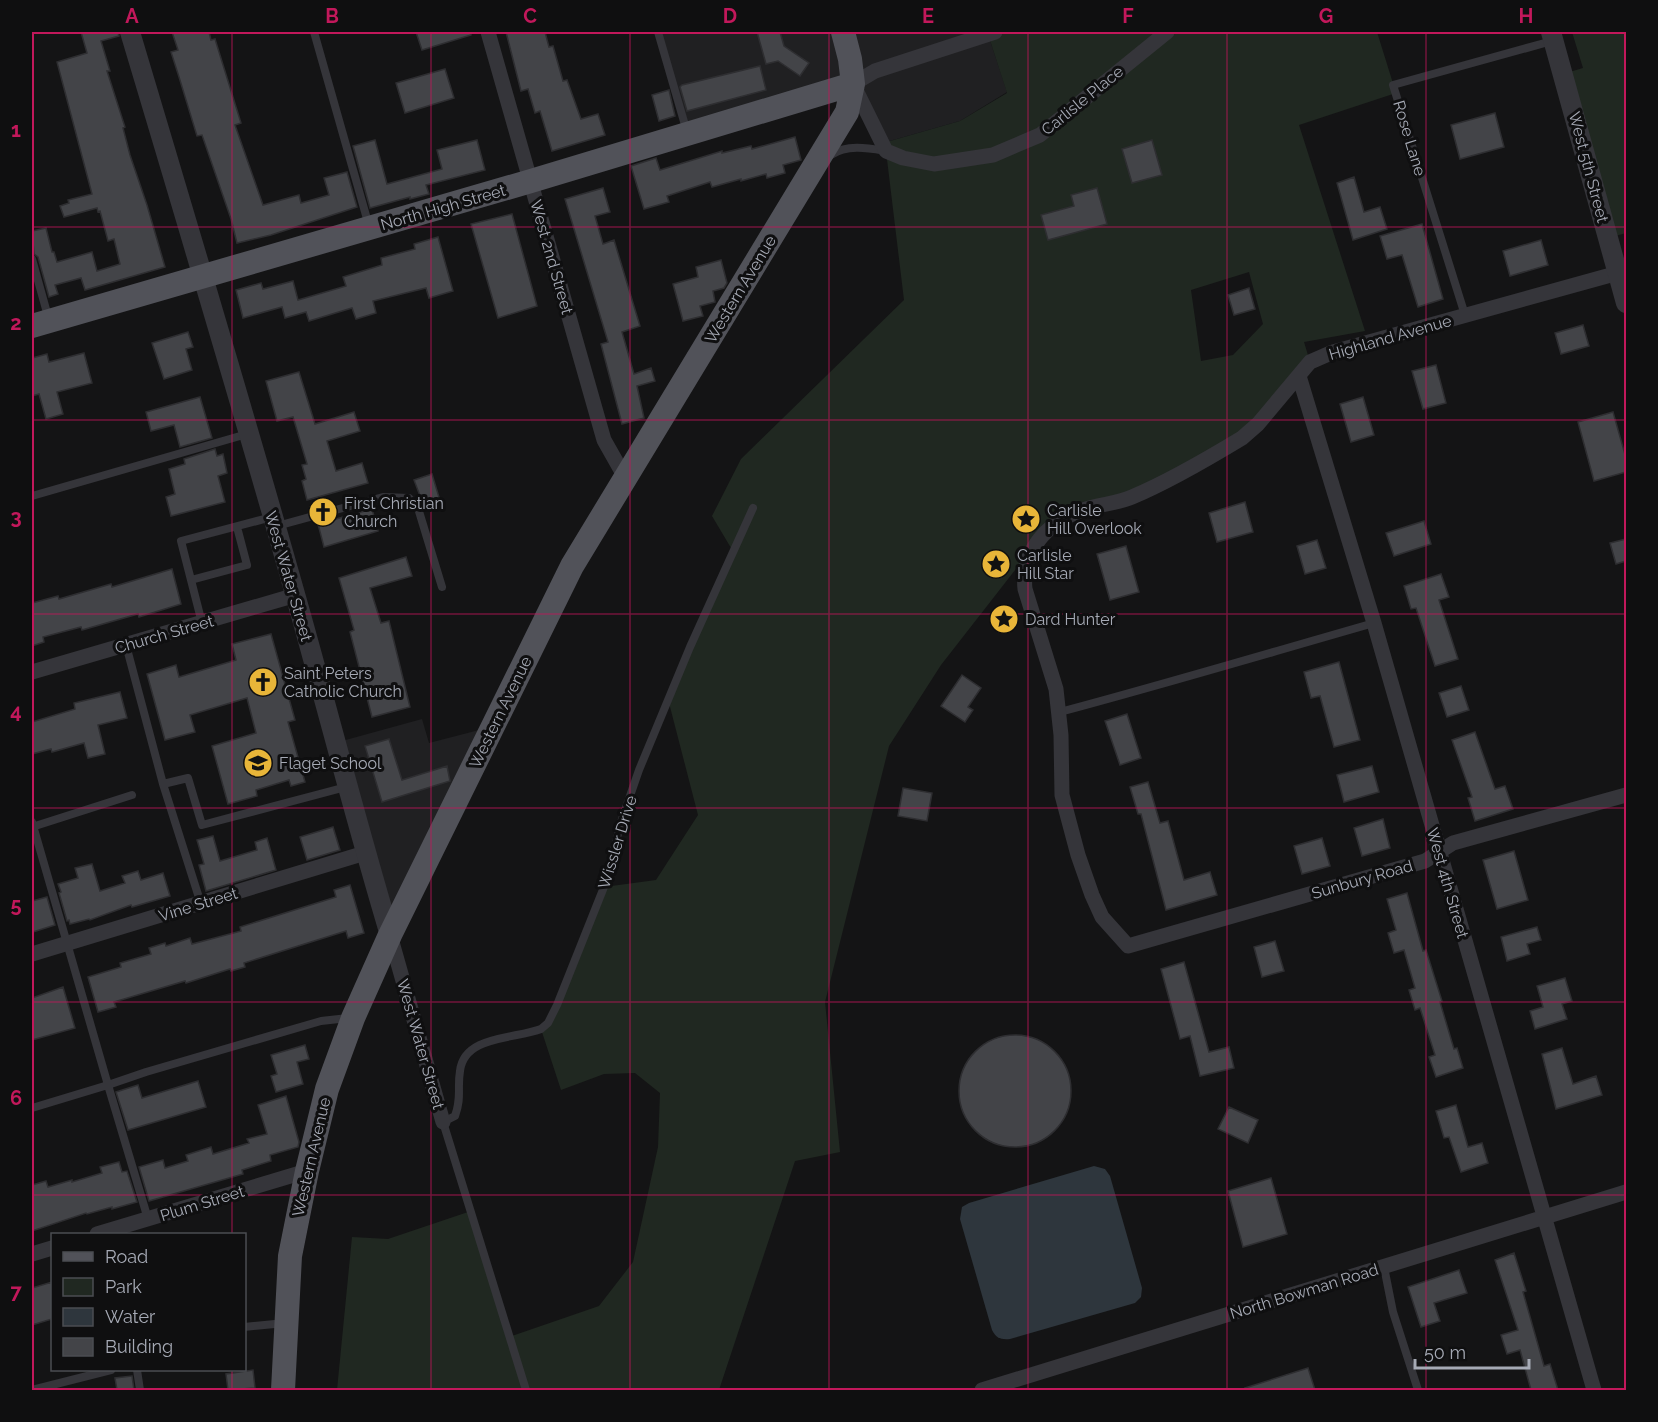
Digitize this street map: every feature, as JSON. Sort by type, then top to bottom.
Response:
[{"type":"main road","points":[[843,32],[853,84]]},
{"type":"main road","name":"North High Street","points":[[40,324],[531,181],[853,84]]},
{"type":"main road","name":"Western Avenue","points":[[283,1390],[290,1256],[327,1089],[353,1018],[390,935],[572,566],[847,112],[853,84]]},
{"type":"street","name":"West Water Street","points":[[130,32],[204,276],[296,595],[365,854],[443,1122]]},
{"type":"street","name":"West 2nd Street","points":[[488,32],[604,440],[626,479]]},
{"type":"street","points":[[886,151],[853,84],[875,71],[995,32]]},
{"type":"street","name":"Carlisle Place","points":[[886,151],[903,158],[934,164],[993,155],[1040,135],[1167,32]]},
{"type":"street","name":"West 5th Street","points":[[1552,36],[1626,303]]},
{"type":"street","name":"Highland Avenue","points":[[1128,946],[1102,917],[1092,896],[1062,795],[1060,712],[1056,688],[1025,589],[1023,573],[1030,551],[1051,527],[1067,518],[1083,510],[1131,498],[1242,438],[1258,424],[1310,362],[1333,352],[1618,273]]},
{"type":"street","name":"West 4th Street","points":[[1299,376],[1374,623],[1594,1390]]},
{"type":"street","name":"Church Street","points":[[32,672],[296,595]]},
{"type":"street","name":"Sunbury Road","points":[[1128,946],[1425,861],[1452,843],[1626,795]]},
{"type":"street","name":"Vine Street","points":[[32,954],[365,854]]},
{"type":"street","name":"Plum Street","points":[[101,1233],[307,1171]]},
{"type":"street","name":"North Bowman Road","points":[[982,1390],[1022,1381],[1626,1192]]},
{"type":"street","points":[[32,1254],[51,1248]]},
{"type":"lane","points":[[314,32],[370,228]]},
{"type":"lane","points":[[658,32],[687,134]]},
{"type":"lane","name":"Rose Lane","points":[[1465,315],[1393,85],[1552,36]]},
{"type":"lane","points":[[813,168],[838,150],[855,148],[886,151]]},
{"type":"lane","points":[[32,259],[40,324]]},
{"type":"lane","points":[[32,496],[249,434]]},
{"type":"lane","points":[[202,623],[181,541],[237,526],[274,521],[383,497],[409,498],[418,508],[442,587]]},
{"type":"lane","name":"Wissler Drive","points":[[443,1122],[455,1116],[460,1103],[460,1071],[464,1058],[471,1050],[484,1043],[541,1029],[548,1023],[604,887],[622,819],[639,770],[690,647],[753,508]]},
{"type":"lane","points":[[190,580],[247,565],[237,526]]},
{"type":"lane","points":[[1060,712],[1374,623]]},
{"type":"lane","points":[[126,645],[163,784],[201,904]]},
{"type":"lane","points":[[163,784],[188,778],[202,825],[347,786]]},
{"type":"lane","points":[[132,795],[32,825],[148,1220]]},
{"type":"lane","points":[[32,1108],[321,1022],[353,1018]]},
{"type":"lane","points":[[443,1122],[526,1390]]},
{"type":"lane","points":[[1384,1267],[1393,1312],[1418,1390]]},
{"type":"lane","points":[[246,1327],[285,1322]]},
{"type":"lane","points":[[32,1390],[107,1371]]},
{"type":"lane","points":[[137,1371],[140,1390]]},
{"type":"shaded area","points":[[658,32],[995,32],[988,34],[1007,92],[960,121],[883,143],[853,84],[687,133]]},
{"type":"shaded area","points":[[422,719],[429,743],[483,729],[389,913],[342,741]]},
{"type":"green space","points":[[995,32],[1377,32],[1396,93],[1299,125],[1365,331],[1304,342],[1310,362],[1258,424],[1152,488],[1083,510],[1030,551],[941,665],[889,746],[825,1002],[840,1152],[795,1161],[719,1390],[337,1390],[352,1237],[388,1239],[471,1211],[509,1337],[599,1306],[633,1262],[658,1147],[660,1093],[635,1073],[604,1074],[561,1090],[541,1029],[548,1023],[604,887],[656,880],[698,815],[668,699],[734,553],[712,516],[741,459],[904,300],[886,151],[883,143],[960,121],[1007,93],[988,34]],"holes":[[[1249,272],[1263,324],[1233,355],[1201,361],[1191,290]]]},
{"type":"green space","points":[[1572,32],[1626,32],[1626,233],[1608,238],[1563,74],[1583,68]]},
{"type":"water","points":[[1094,1166],[1105,1169],[1110,1176],[1142,1288],[1141,1297],[1135,1303],[1010,1339],[999,1338],[992,1330],[960,1219],[962,1207]]},
{"type":"building","points":[[81,32],[118,32],[119,36],[101,41],[110,71],[107,71],[165,267],[85,290],[81,278],[55,285],[58,294],[49,297],[38,257],[34,254],[32,231],[46,228],[57,262],[92,252],[97,271],[120,264],[114,239],[108,241],[100,211],[98,212],[97,208],[64,217],[60,206],[69,203],[68,200],[92,194],[57,62],[87,53]]},
{"type":"building","points":[[172,32],[209,32],[211,40],[215,39],[241,123],[235,125],[263,205],[299,195],[301,203],[329,195],[324,178],[347,172],[357,207],[271,235],[237,243],[202,135],[197,136],[171,52],[178,50]]},
{"type":"building","points":[[416,32],[471,32],[471,35],[422,50]]},
{"type":"building","points":[[506,32],[545,32],[549,47],[553,46],[563,81],[567,80],[581,119],[598,114],[605,135],[552,151],[540,111],[535,113],[528,89],[521,91]]},
{"type":"building","points":[[757,32],[780,32],[784,46],[809,63],[800,76],[778,61],[766,64]]},
{"type":"building","points":[[760,66],[766,90],[687,111],[680,87],[682,85]]},
{"type":"building","points":[[445,69],[454,98],[405,113],[396,83]]},
{"type":"building","points":[[669,90],[675,116],[659,121],[652,95]]},
{"type":"building","points":[[1495,113],[1504,147],[1460,159],[1451,125]]},
{"type":"building","points":[[795,137],[801,160],[783,165],[785,173],[767,178],[766,174],[712,187],[710,182],[667,196],[669,202],[644,209],[631,166],[656,158],[660,170],[722,151],[722,153],[751,146],[752,149]]},
{"type":"building","points":[[375,140],[387,184],[442,169],[437,150],[477,140],[485,170],[426,185],[429,194],[370,208],[353,146]]},
{"type":"building","points":[[1152,140],[1162,175],[1132,183],[1122,149]]},
{"type":"building","points":[[1354,177],[1364,212],[1380,207],[1387,229],[1353,240],[1337,183]]},
{"type":"building","points":[[603,188],[610,212],[595,216],[603,244],[614,240],[640,326],[622,332],[634,374],[651,368],[655,381],[637,386],[644,418],[622,424],[601,344],[608,342],[565,199]]},
{"type":"building","points":[[1097,188],[1107,224],[1048,240],[1041,215],[1074,206],[1071,195]]},
{"type":"building","points":[[512,214],[537,306],[498,318],[471,224]]},
{"type":"building","points":[[1422,224],[1443,299],[1418,307],[1402,255],[1387,259],[1380,236]]},
{"type":"building","points":[[438,237],[453,291],[429,298],[426,288],[373,301],[376,313],[356,319],[352,308],[309,321],[306,312],[285,318],[282,307],[243,318],[236,290],[261,283],[263,289],[293,281],[298,300],[346,286],[343,277],[382,265],[381,258],[415,249],[414,244]]},
{"type":"building","points":[[1541,240],[1548,265],[1510,276],[1503,251]]},
{"type":"building","points":[[721,260],[727,283],[724,288],[713,291],[715,302],[700,306],[703,316],[683,321],[673,284],[698,277],[696,267]]},
{"type":"building","points":[[1249,288],[1255,309],[1234,315],[1228,295]]},
{"type":"building","points":[[1583,325],[1589,346],[1561,354],[1555,333]]},
{"type":"building","points":[[188,332],[193,347],[186,349],[192,370],[164,379],[152,343]]},
{"type":"building","points":[[84,353],[92,383],[57,392],[63,414],[46,419],[39,394],[32,396],[32,358],[47,354],[49,362]]},
{"type":"building","points":[[1436,365],[1446,403],[1423,409],[1412,371]]},
{"type":"building","points":[[299,372],[315,424],[354,412],[360,431],[327,441],[336,471],[362,463],[368,483],[307,500],[302,481],[306,479],[302,465],[307,464],[293,417],[277,421],[266,381]]},
{"type":"building","points":[[200,397],[212,438],[180,447],[174,425],[151,431],[146,412]]},
{"type":"building","points":[[1363,397],[1374,435],[1351,442],[1340,404]]},
{"type":"building","points":[[1613,412],[1626,458],[1626,472],[1594,481],[1578,422]]},
{"type":"building","points":[[215,449],[217,456],[223,454],[227,473],[218,476],[225,502],[171,516],[166,497],[175,494],[169,469],[185,464],[184,459]]},
{"type":"building","points":[[432,474],[441,504],[425,509],[414,480]]},
{"type":"building","points":[[1245,502],[1253,532],[1217,542],[1209,513]]},
{"type":"building","points":[[372,509],[378,531],[324,547],[318,524]]},
{"type":"building","points":[[1424,521],[1431,544],[1394,556],[1386,533]]},
{"type":"building","points":[[1626,539],[1626,561],[1616,564],[1610,543]]},
{"type":"building","points":[[1317,540],[1326,568],[1305,574],[1297,546]]},
{"type":"building","points":[[1126,546],[1139,592],[1110,600],[1097,554]]},
{"type":"building","points":[[406,557],[412,576],[370,588],[381,623],[389,621],[410,707],[372,717],[350,632],[354,630],[339,578]]},
{"type":"building","points":[[172,569],[181,604],[139,617],[138,614],[82,630],[81,627],[43,637],[44,642],[32,646],[32,603],[58,596],[59,599],[111,584],[112,587]]},
{"type":"building","points":[[1441,574],[1449,597],[1439,600],[1458,659],[1435,666],[1416,608],[1411,609],[1404,586]]},
{"type":"building","points":[[271,634],[295,720],[288,722],[305,782],[291,786],[289,780],[256,790],[257,796],[228,804],[212,746],[256,733],[247,698],[190,715],[195,732],[165,740],[147,674],[176,665],[179,677],[236,660],[232,644]]},
{"type":"building","points":[[1339,662],[1360,740],[1334,747],[1320,696],[1311,698],[1304,672]]},
{"type":"building","points":[[962,675],[981,688],[968,707],[973,710],[965,722],[941,706]]},
{"type":"building","points":[[1461,686],[1469,710],[1447,717],[1439,693]]},
{"type":"building","points":[[120,692],[127,718],[98,725],[105,754],[88,758],[84,743],[52,752],[51,749],[32,754],[32,722],[75,709],[74,703]]},
{"type":"building","points":[[1127,714],[1141,758],[1120,765],[1105,721]]},
{"type":"building","points":[[1475,732],[1495,789],[1505,786],[1513,809],[1475,821],[1468,798],[1472,797],[1452,740]]},
{"type":"building","points":[[389,739],[402,780],[447,766],[450,781],[382,802],[365,746]]},
{"type":"building","points":[[1372,766],[1379,792],[1344,802],[1337,775]]},
{"type":"building","points":[[1148,782],[1160,823],[1168,821],[1184,880],[1210,872],[1217,895],[1166,910],[1141,814],[1138,814],[1130,787]]},
{"type":"building","points":[[903,788],[932,793],[927,821],[898,816]]},
{"type":"building","points":[[1383,819],[1390,848],[1362,856],[1354,828]]},
{"type":"building","points":[[333,827],[340,850],[307,860],[300,837]]},
{"type":"building","points":[[213,836],[220,861],[257,850],[255,842],[267,838],[276,870],[206,891],[199,865],[204,864],[197,840]]},
{"type":"building","points":[[1322,838],[1330,866],[1302,874],[1294,846]]},
{"type":"building","points":[[1514,851],[1528,900],[1497,909],[1483,860]]},
{"type":"building","points":[[92,864],[100,891],[125,883],[122,876],[138,871],[141,880],[163,873],[170,896],[132,907],[131,905],[90,920],[70,924],[69,920],[67,921],[58,884],[78,878],[75,868]]},
{"type":"building","points":[[350,885],[364,933],[348,938],[346,931],[244,963],[245,967],[231,971],[230,969],[186,983],[185,981],[114,1002],[116,1007],[98,1012],[88,977],[121,967],[120,963],[151,954],[149,948],[165,943],[166,946],[190,938],[192,944],[241,931],[240,927],[336,897],[334,890]]},
{"type":"building","points":[[1407,893],[1423,951],[1426,950],[1442,1001],[1440,1002],[1454,1049],[1457,1048],[1463,1068],[1436,1077],[1429,1057],[1435,1055],[1420,1008],[1415,1010],[1409,990],[1415,988],[1404,950],[1394,953],[1388,933],[1396,930],[1387,899]]},
{"type":"building","points":[[47,897],[55,925],[33,932],[32,901]]},
{"type":"building","points":[[1537,927],[1541,940],[1527,944],[1530,954],[1507,961],[1501,937]]},
{"type":"building","points":[[1275,941],[1284,971],[1262,977],[1254,947]]},
{"type":"building","points":[[1184,962],[1209,1052],[1229,1047],[1234,1068],[1200,1076],[1190,1036],[1180,1039],[1161,969]]},
{"type":"building","points":[[1565,978],[1572,1001],[1562,1004],[1567,1019],[1535,1029],[1530,1011],[1543,1007],[1537,986]]},
{"type":"building","points":[[63,987],[75,1028],[32,1040],[32,998]]},
{"type":"building","points":[[1015,1035],[1037,1039],[1055,1051],[1067,1069],[1071,1091],[1067,1113],[1055,1131],[1037,1143],[1015,1147],[993,1143],[975,1131],[963,1113],[959,1091],[963,1069],[975,1051],[993,1039]]},
{"type":"building","points":[[305,1045],[309,1059],[297,1062],[303,1084],[276,1092],[271,1076],[277,1074],[271,1055]]},
{"type":"building","points":[[1562,1048],[1573,1084],[1596,1076],[1602,1095],[1556,1109],[1542,1054]]},
{"type":"building","points":[[198,1081],[206,1107],[128,1130],[116,1092],[138,1085],[142,1098]]},
{"type":"building","points":[[286,1096],[299,1142],[298,1147],[270,1155],[271,1161],[242,1170],[243,1174],[149,1201],[139,1167],[163,1160],[165,1168],[188,1161],[186,1155],[211,1147],[213,1154],[249,1143],[247,1139],[267,1134],[258,1105]]},
{"type":"building","points":[[1456,1105],[1468,1147],[1482,1143],[1488,1163],[1461,1172],[1449,1137],[1444,1138],[1436,1111]]},
{"type":"building","points":[[1229,1107],[1258,1120],[1248,1143],[1218,1129]]},
{"type":"building","points":[[119,1162],[122,1172],[127,1171],[137,1202],[86,1213],[32,1231],[32,1185],[46,1181],[48,1187],[72,1180],[72,1182],[102,1173],[100,1167]]},
{"type":"building","points":[[1271,1178],[1287,1234],[1243,1247],[1228,1191]]},
{"type":"building","points":[[1514,1253],[1526,1291],[1523,1292],[1544,1366],[1550,1364],[1558,1390],[1531,1390],[1520,1350],[1507,1354],[1501,1335],[1518,1330],[1495,1260]]},
{"type":"building","points":[[1459,1270],[1467,1293],[1434,1303],[1440,1321],[1421,1327],[1408,1287]]},
{"type":"building","points":[[51,1282],[51,1319],[32,1325],[32,1288]]},
{"type":"building","points":[[1308,1368],[1315,1390],[1246,1390],[1245,1388]]},
{"type":"building","points":[[253,1370],[255,1388],[228,1390],[226,1374]]},
{"type":"building","points":[[132,1376],[134,1390],[117,1390],[115,1378]]},
{"type":"place","name":"First Christian Church","points":[[323,512]]},
{"type":"place","name":"Carlisle Hill Overlook","points":[[1026,519]]},
{"type":"place","name":"Carlisle Hill Star","points":[[996,564]]},
{"type":"place","name":"Dard Hunter","points":[[1004,619]]},
{"type":"place","name":"Saint Peters Catholic Church","points":[[263,682]]},
{"type":"place","name":"Flaget School","points":[[258,763]]}]
